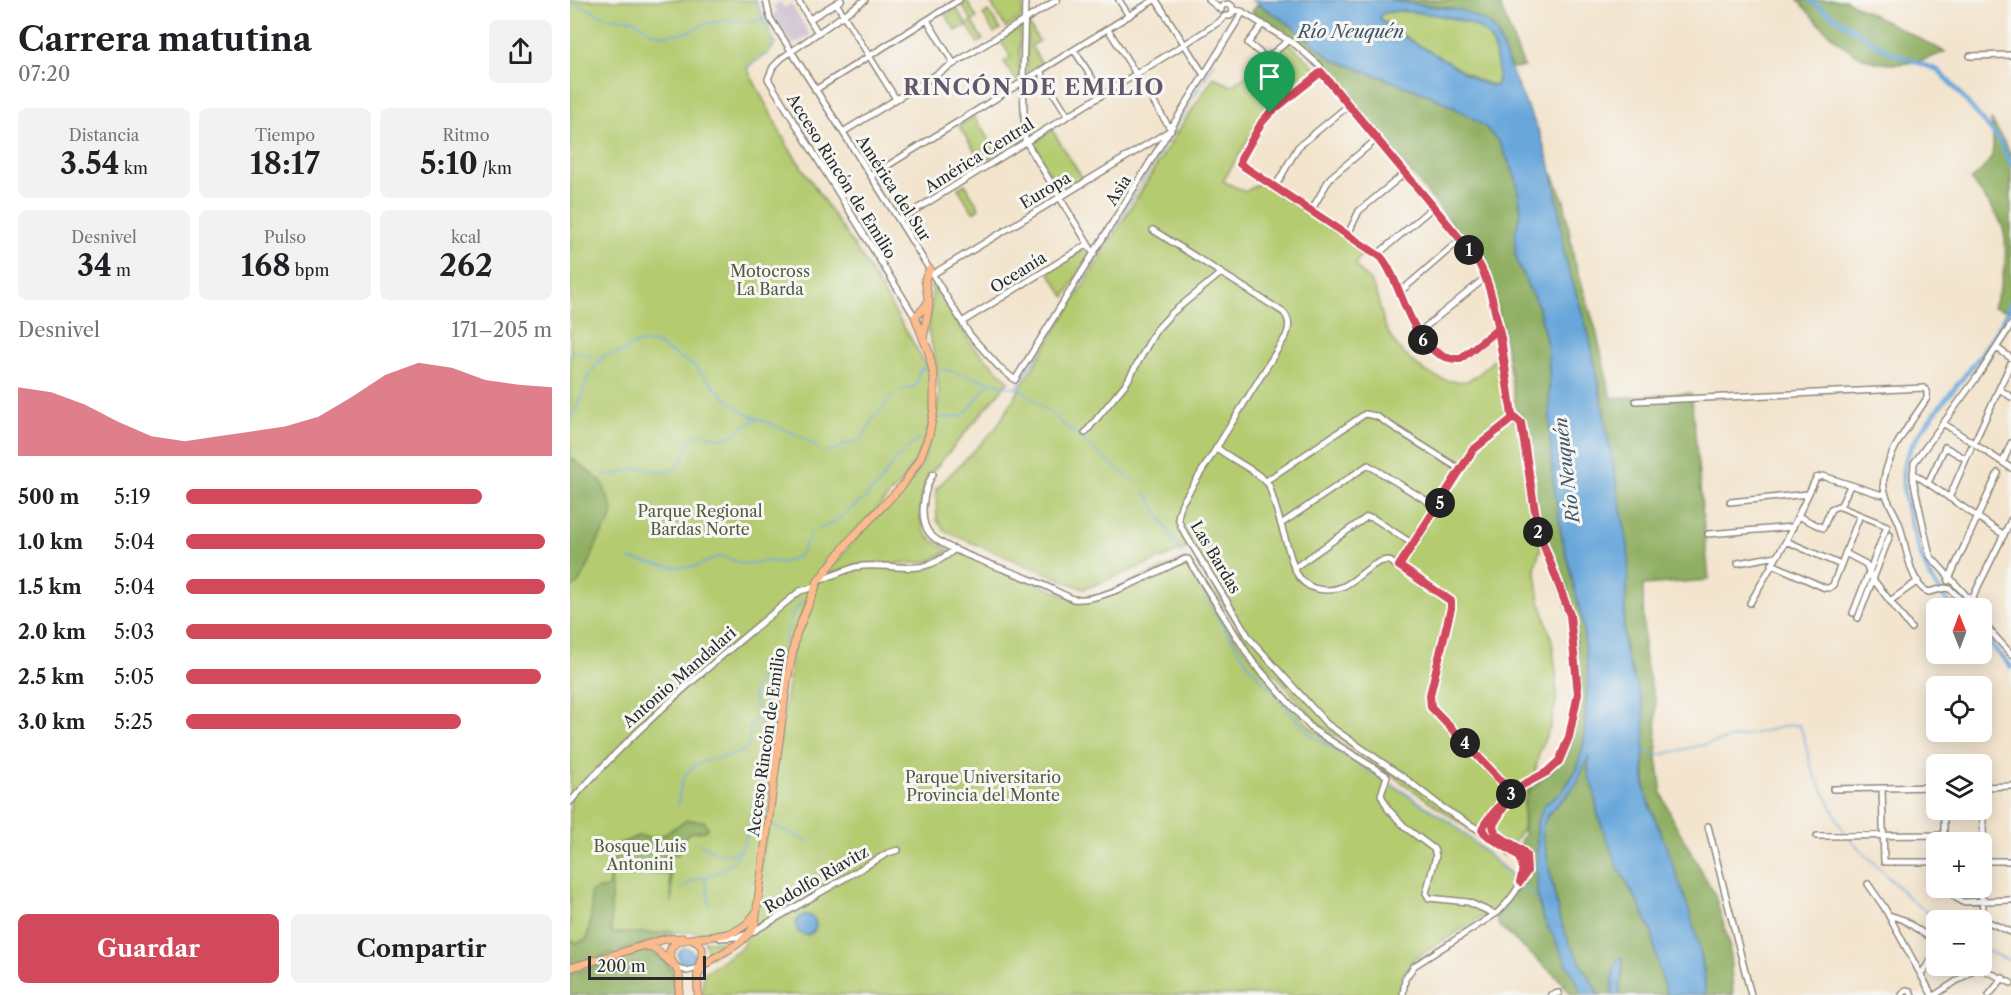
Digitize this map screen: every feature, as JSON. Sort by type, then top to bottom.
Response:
[{"type":"main road","name":"Acceso Rincón de Emilio","points":[[924,339],[924,324],[929,300],[925,282],[932,272]]},
{"type":"main road","points":[[915,317],[929,300]]},
{"type":"main road","name":"Acceso Rincón de Emilio","points":[[749,934],[755,923],[758,905],[787,681],[796,635],[817,584],[850,540],[903,485],[923,450],[933,417],[935,393],[932,361],[915,317]]},
{"type":"main road","name":"Acceso Rincón de Emilio","points":[[712,938],[743,927],[753,918],[758,905]]},
{"type":"main road","name":"Rodolfo Riavitz","points":[[700,969],[749,934]]},
{"type":"main road","points":[[570,968],[670,938],[712,938]]},
{"type":"main road","points":[[679,995],[679,974],[670,956],[676,941],[686,938],[696,942],[702,949],[698,995]]},
{"type":"main road","points":[[642,946],[656,949],[674,965]]},
{"type":"street","points":[[766,2],[773,0]]},
{"type":"street","points":[[798,0],[818,33]]},
{"type":"street","points":[[790,52],[865,0]]},
{"type":"street","points":[[815,90],[927,20],[950,2],[959,0]]},
{"type":"street","points":[[1025,0],[1023,81],[1026,142],[1094,254]]},
{"type":"street","points":[[843,132],[1057,0]]},
{"type":"street","points":[[1119,0],[1129,16]]},
{"type":"street","points":[[871,176],[1155,0],[1204,75]]},
{"type":"street","points":[[1209,0],[1221,9],[1221,13],[1225,16],[1232,15],[1233,10]]},
{"type":"street","points":[[810,19],[838,1],[843,14],[896,99]]},
{"type":"street","name":"América del Sur","points":[[766,2],[768,15],[790,52],[900,220],[975,342],[1015,380]]},
{"type":"street","points":[[1221,9],[1224,4],[1228,4],[1233,10],[1243,12],[1305,51],[1320,66],[1321,72],[1477,260],[1485,278],[1498,329],[1513,418]]},
{"type":"street","name":"Asia","points":[[1015,380],[1243,12]]},
{"type":"street","name":"América Central","points":[[900,220],[1185,44],[1225,16]]},
{"type":"street","points":[[927,20],[954,64]]},
{"type":"street","points":[[1263,24],[1248,43],[1266,58]]},
{"type":"street","points":[[1108,29],[1171,130]]},
{"type":"street","points":[[1256,67],[1289,40]]},
{"type":"street","points":[[1074,50],[1103,95]]},
{"type":"street","name":"Acceso Rincón de Emilio","points":[[790,52],[775,65],[769,74],[768,82],[915,317]]},
{"type":"street","points":[[1970,56],[2011,55]]},
{"type":"street","points":[[1040,71],[1068,116]]},
{"type":"street","points":[[1321,72],[1267,116],[1240,162],[1242,166],[1378,254],[1391,270],[1405,310],[1418,333],[1440,354],[1457,360],[1465,357],[1498,329]]},
{"type":"street","points":[[1275,187],[1293,153],[1301,144],[1349,105]]},
{"type":"street","name":"Europa","points":[[932,272],[1171,130]]},
{"type":"street","points":[[1311,211],[1330,178],[1377,139]]},
{"type":"street","points":[[1348,234],[1359,211],[1405,173]]},
{"type":"street","points":[[1378,254],[1433,207]]},
{"type":"street","name":"Las Bardas","points":[[1153,230],[1283,312],[1289,325],[1286,336],[1182,503],[1178,517],[1181,527],[1244,631],[1330,728],[1406,779],[1443,808],[1510,849],[1519,858],[1523,869],[1520,882]]},
{"type":"street","points":[[1400,292],[1461,239]]},
{"type":"street","name":"Oceanía","points":[[962,322],[1088,244]]},
{"type":"street","points":[[1084,433],[1127,382],[1156,330],[1172,313],[1221,273]]},
{"type":"street","points":[[1418,333],[1485,278]]},
{"type":"street","points":[[1963,598],[1935,564],[1927,549],[1913,473],[1914,463],[2011,325]]},
{"type":"street","points":[[1949,498],[2011,360],[1997,348]]},
{"type":"street","points":[[1636,401],[1920,388],[1926,390],[1926,400],[1903,434],[1885,473],[1883,484],[1900,525],[1909,562],[1918,581],[1925,591],[1942,589],[1956,598]]},
{"type":"street","points":[[1999,389],[2011,397]]},
{"type":"street","points":[[1266,481],[1360,416],[1369,413],[1461,470]]},
{"type":"street","points":[[1399,566],[1476,447],[1513,418],[1519,419],[1539,534],[1570,615],[1578,687],[1576,708],[1562,755],[1552,769],[1511,787],[1489,826],[1490,834],[1484,834],[1482,828],[1489,826]]},
{"type":"street","points":[[1943,423],[1973,446],[2011,468]]},
{"type":"street","points":[[2003,462],[2011,443]]},
{"type":"street","points":[[1216,447],[1266,481],[1271,489],[1294,568],[1299,578],[1308,586],[1330,590],[1346,585],[1382,561],[1391,561],[1451,601],[1430,695],[1431,707],[1511,787]]},
{"type":"street","points":[[1928,483],[1946,447],[1966,459]]},
{"type":"street","points":[[1281,524],[1368,465],[1437,507]]},
{"type":"street","points":[[1913,473],[2004,535]]},
{"type":"street","points":[[1942,589],[1949,579],[1998,473]]},
{"type":"street","points":[[933,474],[924,500],[926,527],[931,536],[955,549],[1062,594],[1082,600],[1098,597],[1185,558],[1188,559],[1252,662],[1312,729],[1386,774],[1381,795],[1388,809],[1406,828],[1434,849],[1437,856],[1426,893],[1429,898],[1468,902],[1495,914]]},
{"type":"street","points":[[1750,603],[1786,541],[1819,476],[1886,495]]},
{"type":"street","points":[[1840,507],[1850,486]]},
{"type":"street","points":[[1730,502],[1808,494]]},
{"type":"street","points":[[1798,516],[1823,528],[1831,509],[1840,507],[1887,526],[1853,613]]},
{"type":"street","points":[[1772,564],[1829,588],[1841,565],[1860,515]]},
{"type":"street","points":[[1294,568],[1367,517],[1373,518],[1413,543]]},
{"type":"street","points":[[1973,598],[2011,520]]},
{"type":"street","points":[[1708,534],[1793,527]]},
{"type":"street","points":[[1858,618],[1890,535]]},
{"type":"street","points":[[1786,541],[1841,565]]},
{"type":"street","name":"Antonio Mandalari","points":[[570,802],[618,748],[686,686],[800,591],[855,567],[878,565],[922,568],[934,564],[955,549]]},
{"type":"street","points":[[1845,553],[1866,564],[1874,580],[1911,628]]},
{"type":"street","points":[[1738,563],[1777,556]]},
{"type":"street","points":[[1890,601],[1918,581]]},
{"type":"street","points":[[1992,633],[2011,654]]},
{"type":"street","points":[[1992,787],[2011,786]]},
{"type":"street","points":[[1833,789],[1926,787]]},
{"type":"street","points":[[1882,788],[1884,862],[1926,862]]},
{"type":"street","name":"Las Bardas","points":[[1467,822],[1489,826]]},
{"type":"street","points":[[1403,995],[1405,979],[1416,964],[1495,914],[1506,904],[1520,882],[1527,868],[1526,853],[1520,847],[1499,836],[1489,826]]},
{"type":"street","points":[[1708,826],[1750,995]]},
{"type":"street","points":[[1817,837],[1926,835]]},
{"type":"street","name":"Rodolfo Riavitz","points":[[749,934],[888,853],[898,850]]},
{"type":"street","points":[[1992,861],[2011,861]]},
{"type":"street","points":[[1868,884],[1889,915],[1934,995],[1962,976]]},
{"type":"street","points":[[1956,898],[1962,902],[2011,900]]},
{"type":"street","points":[[1982,898],[1984,920],[2011,932]]},
{"type":"street","points":[[758,905],[757,921],[764,925]]},
{"type":"street","points":[[1889,915],[1904,920],[1926,935]]},
{"type":"street","points":[[712,938],[738,940]]},
{"type":"street","points":[[674,965],[685,971],[700,969]]},
{"type":"street","points":[[1921,974],[1926,967]]},
{"type":"street","points":[[1992,973],[2011,983]]},
{"type":"street","points":[[1989,995],[2002,978]]},
{"type":"street","points":[[1902,995],[1906,990],[1911,993]]},
{"type":"street","points":[[1551,995],[1559,993]]},
{"type":"shaded area","points":[[781,2],[784,8],[791,4],[810,35],[792,46],[773,15],[777,12],[774,6]]},
{"type":"green space","name":"Parque Regional Bardas Norte","points":[[570,0],[755,0],[775,43],[770,51],[747,68],[787,145],[868,267],[931,373],[932,405],[923,446],[906,477],[823,567],[817,576],[792,638],[784,673],[754,912],[742,926],[713,935],[710,932],[674,932],[672,935],[641,944],[654,950],[675,970],[677,995],[570,995]]},
{"type":"green space","points":[[989,0],[1024,0],[1022,17],[1006,28]]},
{"type":"green space","points":[[1387,0],[1498,0],[1524,67],[1511,68],[1496,32],[1451,8]]},
{"type":"green space","points":[[1798,0],[1845,0],[1945,52],[1920,61],[1898,64],[1861,57],[1830,34]]},
{"type":"green space","points":[[967,1],[977,18],[972,22],[983,40],[978,43],[967,25],[972,21],[961,4]]},
{"type":"green space","points":[[1258,4],[1291,25],[1332,59],[1429,95],[1468,115],[1485,127],[1500,143],[1516,178],[1521,210],[1515,253],[1518,265],[1538,306],[1547,344],[1553,480],[1562,537],[1582,619],[1588,672],[1584,741],[1577,769],[1561,793],[1544,805],[1537,822],[1538,902],[1542,915],[1583,995],[1572,995],[1559,979],[1499,926],[1495,914],[1520,882],[1524,884],[1528,879],[1532,863],[1528,853],[1519,844],[1524,835],[1524,806],[1529,791],[1558,765],[1577,711],[1574,626],[1543,540],[1536,511],[1521,414],[1517,414],[1503,330],[1486,270],[1480,258],[1329,71],[1303,47],[1269,26],[1252,12]]},
{"type":"green space","points":[[956,8],[967,25],[956,31],[945,14]]},
{"type":"green space","points":[[988,11],[1000,29],[994,33],[983,15]]},
{"type":"green space","points":[[1399,11],[1446,17],[1480,29],[1490,38],[1494,50],[1498,72],[1496,86],[1478,80],[1415,43],[1379,18],[1383,13]]},
{"type":"green space","points":[[1027,21],[1039,41],[1031,46],[1043,66],[1027,75]]},
{"type":"green space","points":[[1018,28],[1020,29],[1020,78],[1016,81],[1004,62],[1011,57],[1000,40]]},
{"type":"green space","points":[[1289,43],[1318,70],[1263,116],[1223,181],[1245,192],[1261,182],[1358,244],[1364,250],[1355,265],[1373,286],[1387,330],[1400,350],[1430,374],[1453,381],[1470,380],[1501,352],[1510,419],[1519,423],[1541,547],[1535,566],[1540,601],[1552,641],[1556,671],[1556,703],[1551,724],[1539,753],[1533,782],[1524,798],[1523,829],[1504,856],[1320,725],[1251,648],[1190,547],[1084,589],[946,532],[937,520],[936,489],[996,428],[1174,137],[1214,77],[1231,86]]},
{"type":"green space","points":[[974,117],[997,153],[982,163],[959,126]]},
{"type":"green space","points":[[1991,119],[2011,154],[2011,312],[1993,307],[2000,288],[2006,254],[2001,223],[1971,180],[1986,165],[1992,153]]},
{"type":"green space","points":[[1052,130],[1083,179],[1061,192],[1032,145]]},
{"type":"green space","points":[[1551,169],[1564,201],[1574,259],[1596,330],[1611,398],[1691,393],[1709,580],[1643,585],[1644,652],[1656,704],[1657,758],[1662,794],[1672,818],[1715,895],[1729,943],[1733,995],[1705,995],[1702,958],[1691,920],[1646,793],[1634,676],[1626,655],[1624,631],[1628,546],[1598,376],[1564,254],[1559,208]]},
{"type":"green space","points":[[965,184],[979,208],[973,212],[958,188]]},
{"type":"green space","points":[[1088,247],[1091,253],[1065,297],[1048,271]]},
{"type":"green space","points":[[932,280],[971,344],[1009,381],[927,478],[921,505],[923,527],[930,538],[949,550],[930,561],[921,563],[860,564],[826,576],[852,543],[909,484],[923,463],[938,404],[939,391],[936,363],[928,330]]},
{"type":"green space","points":[[570,457],[601,481],[613,510],[611,520],[599,538],[587,569],[578,583],[570,590]]},
{"type":"green space","name":"Parque Universitario Provincia del Monte","points":[[955,549],[1073,599],[1098,597],[1185,559],[1236,639],[1312,729],[1386,774],[1386,781],[1453,824],[1520,882],[1495,914],[1480,918],[1414,959],[1402,976],[1399,995],[702,995],[705,972],[741,948],[752,930],[794,643],[818,581],[855,567],[922,568]]},
{"type":"green space","points":[[1589,755],[1588,771],[1594,789],[1598,816],[1618,868],[1638,902],[1652,933],[1667,995],[1619,995],[1623,963],[1621,957],[1613,972],[1612,995],[1599,995],[1569,943],[1559,917],[1542,831],[1547,816],[1568,795]]},
{"type":"green space","name":"Bosque Luis Antonini","points":[[687,820],[704,821],[708,828],[705,831],[689,833],[683,841],[679,854],[663,857],[663,864],[671,873],[672,903],[669,874],[614,875],[611,877],[611,933],[658,933],[671,930],[674,932],[672,935],[570,966],[570,940],[577,943],[587,939],[592,910],[590,894],[608,887],[619,844],[638,836],[658,838]]},
{"type":"green space","points":[[704,941],[729,941],[731,943],[710,957]]},
{"type":"green space","points":[[644,951],[653,951],[671,970],[675,995],[570,995],[570,974]]},
{"type":"water","name":"Río Neuquén","points":[[1252,0],[1387,0],[1464,11],[1490,24],[1496,32],[1540,134],[1551,169],[1559,208],[1564,254],[1590,339],[1628,546],[1624,641],[1626,655],[1644,712],[1644,784],[1697,937],[1705,995],[1667,995],[1652,933],[1638,902],[1618,868],[1598,816],[1594,789],[1588,775],[1589,755],[1577,784],[1547,815],[1542,831],[1559,917],[1569,943],[1599,995],[1583,995],[1542,915],[1537,893],[1537,823],[1544,805],[1561,793],[1577,769],[1584,741],[1588,672],[1582,619],[1562,537],[1553,480],[1547,344],[1538,306],[1518,265],[1515,253],[1515,234],[1521,210],[1516,178],[1500,143],[1485,127],[1468,115],[1429,95],[1332,59],[1291,25]],"holes":[[[1399,11],[1446,17],[1480,29],[1490,38],[1494,50],[1498,72],[1496,86],[1474,79],[1399,34],[1379,18],[1383,13]]]},
{"type":"water","points":[[806,915],[813,918],[816,925],[813,932],[806,935],[799,932],[796,925],[799,918]]},
{"type":"water","points":[[686,948],[692,950],[694,956],[692,962],[686,964],[680,962],[678,956],[680,950]]},
{"type":"water","points":[[1621,957],[1623,963],[1619,995],[1612,995],[1613,972],[1618,958]]},
{"type":"waterway","points":[[747,67],[766,54],[775,43],[755,0]]},
{"type":"waterway","points":[[1809,0],[1890,52],[1938,70],[1999,140],[2011,164]]},
{"type":"waterway","points":[[570,1],[605,17],[635,20],[651,32],[663,35],[686,33],[705,24],[724,20],[755,22],[764,18]]},
{"type":"waterway","points":[[1017,388],[1214,63]]},
{"type":"waterway","points":[[1945,598],[1932,580],[1915,538],[1905,496],[1904,466],[1916,439],[1987,345],[2011,302]]},
{"type":"waterway","points":[[570,351],[577,351],[594,358],[619,353],[638,343],[655,343],[694,366],[730,402],[747,414],[800,436],[818,448]]},
{"type":"waterway","points":[[570,418],[577,408],[589,375],[603,357]]},
{"type":"waterway","points":[[826,451],[836,450],[843,445],[861,440],[873,419],[892,397],[904,389],[916,386],[919,371],[926,367]]},
{"type":"waterway","points":[[941,369],[1022,390],[1135,483]]},
{"type":"waterway","points":[[938,419],[965,414],[989,383]]},
{"type":"waterway","points":[[605,474],[618,474],[637,468],[659,472],[670,471],[681,463],[688,444],[693,438],[702,435],[729,437],[757,420]]},
{"type":"waterway","points":[[817,530],[833,523],[864,499],[881,481],[895,460],[918,439]]},
{"type":"waterway","points":[[1146,493],[1182,554]]},
{"type":"waterway","points":[[630,559],[672,567],[694,567],[718,557],[743,564],[768,561],[782,563],[799,556],[811,533]]},
{"type":"waterway","points":[[1186,560],[1218,619],[1248,664],[1305,729],[1384,780]]},
{"type":"waterway","points":[[683,888],[694,880],[725,868],[744,844],[754,800],[766,763],[765,737],[754,688],[758,679],[775,668],[781,659],[791,619],[804,601]]},
{"type":"waterway","points":[[1992,645],[2011,667]]},
{"type":"waterway","points":[[678,805],[680,788],[691,768],[708,760],[744,751],[758,712]]},
{"type":"waterway","points":[[1643,748],[1650,754],[1659,755],[1799,725],[1812,769],[1845,834]]},
{"type":"waterway","points":[[1388,782],[1453,824],[1515,879]]},
{"type":"waterway","points":[[752,817],[763,823]]},
{"type":"waterway","points":[[773,825],[809,842]]},
{"type":"waterway","points":[[1850,839],[1911,900],[1926,911]]},
{"type":"waterway","points":[[700,843],[724,854],[740,850]]},
{"type":"waterway","points":[[705,877],[710,905]]},
{"type":"waterway","points":[[1524,885],[1538,902]]},
{"type":"waterway","points":[[1992,953],[2011,961]]},
{"type":"district","name":"RINCÓN DE EMILIO","points":[[1034,87]]},
{"type":"route","points":[[1270,113],[1262,122],[1241,159],[1242,166],[1378,254],[1394,276],[1405,310],[1418,333],[1444,356],[1453,359],[1465,357],[1498,329],[1501,338],[1502,343],[1512,415],[1513,418],[1473,450],[1399,566],[1451,601],[1452,606],[1430,703],[1433,711],[1504,784],[1506,789],[1504,798],[1482,830],[1510,849],[1522,862],[1520,882],[1527,871],[1526,855],[1520,847],[1496,833],[1493,825],[1515,789],[1552,769],[1559,761],[1568,743],[1578,693],[1570,615],[1538,530],[1521,423],[1512,415],[1501,338],[1488,286],[1471,252],[1321,72],[1270,113]]},
{"type":"park label","name":"Motocross La Barda","points":[[770,280]]}]
